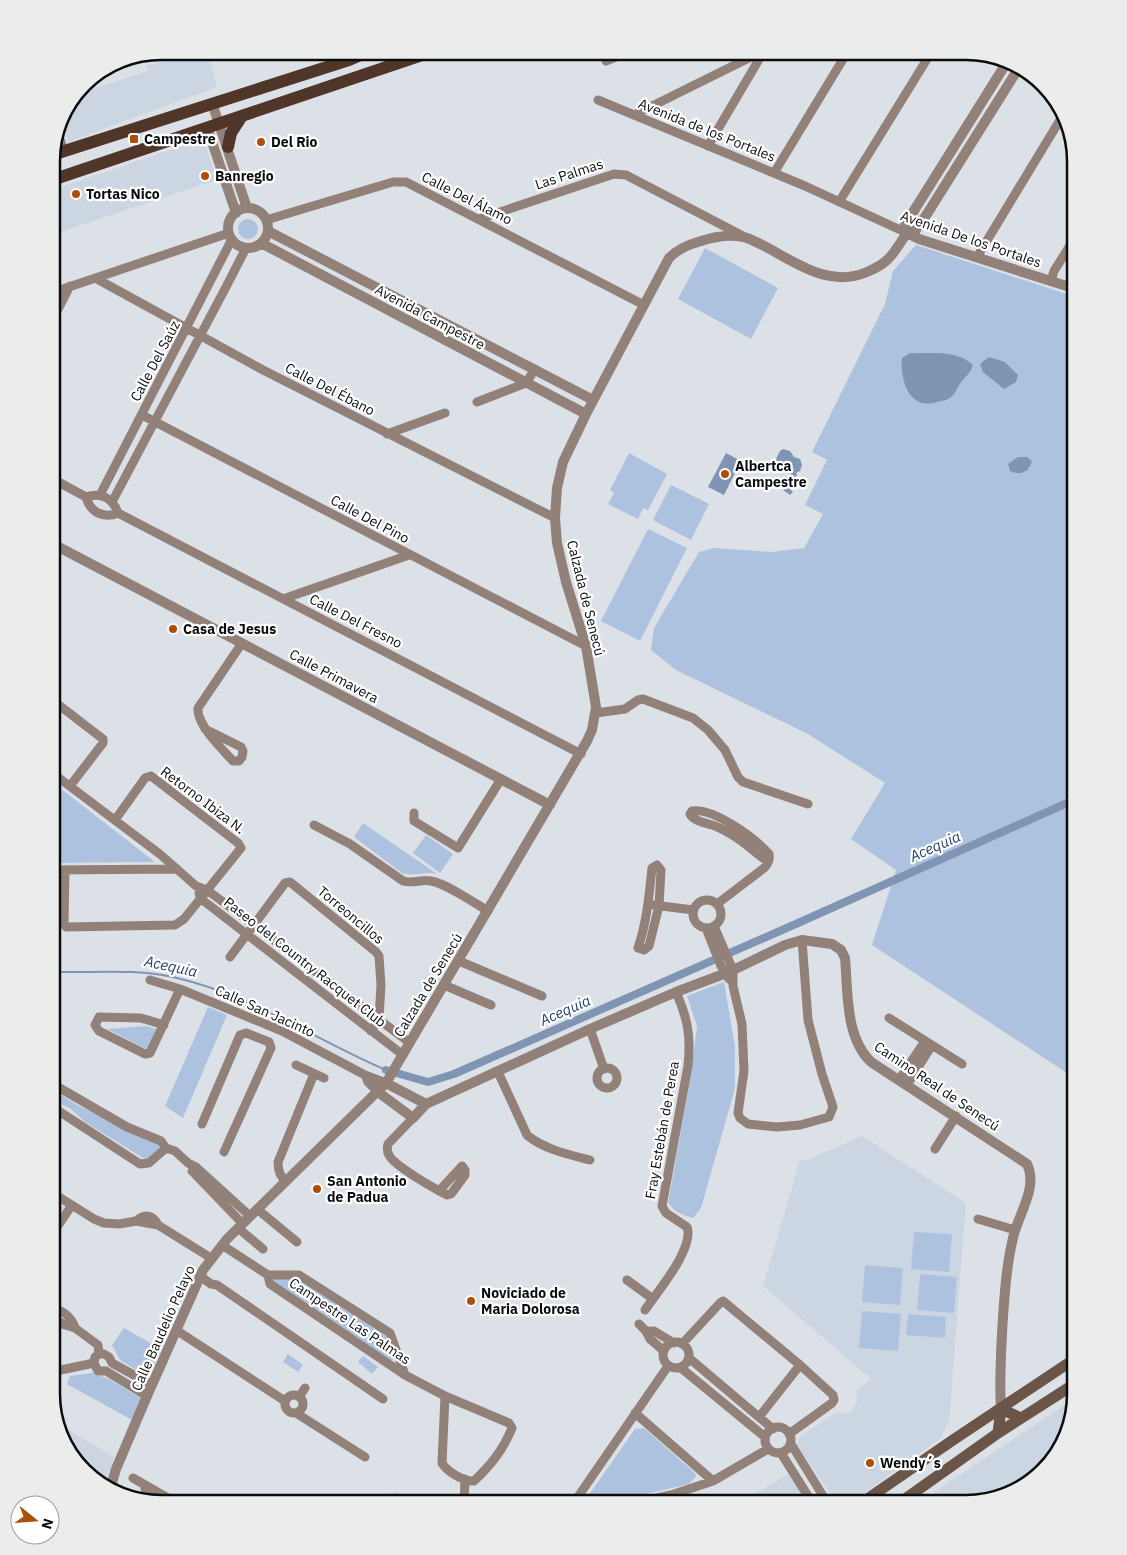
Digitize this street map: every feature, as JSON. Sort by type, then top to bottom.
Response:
[{"type":"main road","points":[[60,152],[338,60]]},
{"type":"main road","points":[[60,177],[407,60]]},
{"type":"main road","points":[[228,147],[231,133],[242,116]]},
{"type":"main road","points":[[873,1495],[1067,1364]]},
{"type":"main road","points":[[911,1495],[998,1433],[1067,1389]]},
{"type":"main road","points":[[1000,1409],[1021,1418]]},
{"type":"main road","points":[[998,1433],[1000,1409]]},
{"type":"street","points":[[634,115],[746,60]]},
{"type":"street","points":[[708,146],[759,60]]},
{"type":"street","points":[[774,173],[843,60]]},
{"type":"street","points":[[839,202],[927,60]]},
{"type":"street","points":[[1004,67],[905,225],[907,233],[915,231],[927,214],[1016,73]]},
{"type":"street","name":"Avenida de los Portales","points":[[598,100],[805,186]]},
{"type":"street","points":[[212,103],[228,147],[246,208]]},
{"type":"street","points":[[977,257],[1059,123]]},
{"type":"street","points":[[207,128],[236,213]]},
{"type":"street","name":"Las Palmas","points":[[479,219],[605,177],[621,174],[746,238]]},
{"type":"street","name":"Calle Del Álamo","points":[[267,225],[393,182],[406,182],[644,305]]},
{"type":"street","name":"Avenida De los Portales","points":[[805,186],[907,233],[1067,286]]},
{"type":"street","points":[[246,208],[258,211],[267,225],[261,244],[251,248],[246,248],[236,243],[231,236],[230,222],[236,213],[246,208]]},
{"type":"street","name":"Avenida Campestre","points":[[267,225],[310,253],[593,400]]},
{"type":"street","name":"Calzada de Senecú","points":[[378,1092],[386,1083],[459,961],[581,754],[592,730],[596,714],[586,646],[566,582],[557,543],[555,518],[557,488],[563,462],[586,414],[669,258],[675,252],[711,237],[746,238],[808,270],[838,278],[858,276],[873,270],[889,259],[907,233]]},
{"type":"street","points":[[60,290],[231,236]]},
{"type":"street","name":"Calle Del Saúz","points":[[100,495],[187,328],[231,236]]},
{"type":"street","name":"Avenida Campestre","points":[[261,244],[586,414]]},
{"type":"street","name":"Calle Del Saúz","points":[[112,502],[246,248]]},
{"type":"street","points":[[1051,281],[1054,271],[1067,250]]},
{"type":"street","points":[[302,266],[310,253]]},
{"type":"street","name":"Calle Del Ébano","points":[[97,279],[387,434],[555,518]]},
{"type":"street","points":[[60,307],[70,286]]},
{"type":"street","points":[[391,312],[398,298]]},
{"type":"street","points":[[499,369],[508,355]]},
{"type":"street","points":[[477,402],[526,383],[535,369]]},
{"type":"street","points":[[387,434],[446,414]]},
{"type":"street","name":"Calle Del Pino","points":[[142,415],[586,646]]},
{"type":"street","name":"Calle Del Fresno","points":[[60,482],[86,497],[91,508],[100,515],[106,516],[118,513],[581,754]]},
{"type":"street","points":[[86,497],[100,495],[112,502],[118,513]]},
{"type":"street","name":"Calle Primavera","points":[[60,547],[550,805]]},
{"type":"street","points":[[283,599],[409,555]]},
{"type":"street","points":[[205,729],[198,716],[198,708],[242,643]]},
{"type":"street","points":[[596,714],[625,709],[638,700],[643,699],[694,718],[716,738],[725,750],[738,778],[743,782],[808,804]]},
{"type":"street","points":[[60,705],[103,739],[103,744],[70,786]]},
{"type":"street","name":"Retorno Ibiza N.","points":[[115,820],[145,778],[151,776],[240,846],[240,850],[207,890]]},
{"type":"street","name":"Paseo del Country Racquet Club","points":[[60,779],[115,820],[196,886],[207,890],[410,1043]]},
{"type":"street","points":[[414,814],[414,821],[458,848],[501,779]]},
{"type":"street","points":[[314,825],[350,844],[404,881],[429,880],[440,883],[488,911]]},
{"type":"street","points":[[717,904],[764,868],[768,862],[735,831]]},
{"type":"street","points":[[657,865],[661,870],[659,906],[649,946],[644,950],[638,948],[649,904],[652,868],[657,865]]},
{"type":"street","points":[[60,870],[177,869]]},
{"type":"street","points":[[64,870],[64,923],[68,928],[175,924],[181,922],[207,890]]},
{"type":"street","name":"Torreoncillos","points":[[254,925],[285,883],[290,882],[376,952],[380,960],[379,1019]]},
{"type":"street","points":[[196,886],[200,899]]},
{"type":"street","name":"Paseo del Country Racquet Club","points":[[200,899],[403,1055]]},
{"type":"street","points":[[710,927],[717,923],[720,916],[717,904],[710,900],[703,900],[696,904],[693,915],[696,922],[710,927],[733,986],[742,1024],[744,1071],[738,1112],[740,1118],[748,1124],[777,1127],[800,1125],[829,1117],[833,1111],[808,1020],[802,940]]},
{"type":"street","points":[[649,904],[693,910]]},
{"type":"street","points":[[230,957],[254,925]]},
{"type":"street","name":"Camino Real de Senecú","points":[[426,1104],[727,968],[785,945],[802,940],[832,944],[841,950],[845,958],[850,1017],[858,1045],[871,1062],[1027,1164],[1030,1186],[1015,1230],[1006,1269],[1001,1339],[1000,1409]]},
{"type":"street","points":[[459,961],[542,996]]},
{"type":"street","name":"Calle San Jacinto","points":[[150,980],[180,989],[266,1025],[337,1059],[365,1075],[386,1083]]},
{"type":"street","points":[[444,985],[491,1005]]},
{"type":"street","points":[[164,1025],[141,1018],[99,1017],[95,1024],[99,1031],[147,1054],[150,1053],[164,1025],[180,989]]},
{"type":"street","name":"Fray Estebán de Perea","points":[[645,1310],[679,1260],[688,1236],[686,1227],[666,1213],[662,1206],[690,1049],[687,1020],[676,992]]},
{"type":"street","points":[[889,1018],[962,1064]]},
{"type":"street","points":[[371,1030],[379,1019]]},
{"type":"street","points":[[261,1039],[266,1025]]},
{"type":"street","points":[[590,1029],[604,1069]]},
{"type":"street","points":[[202,1124],[240,1035],[246,1033],[269,1042],[271,1048],[224,1152]]},
{"type":"street","points":[[903,1082],[928,1043]]},
{"type":"street","points":[[296,1065],[324,1078]]},
{"type":"street","points":[[498,1072],[527,1135],[535,1141],[570,1155],[590,1160]]},
{"type":"street","points":[[284,1179],[278,1162],[314,1074]]},
{"type":"street","name":"Calle San Jacinto","points":[[365,1075],[368,1082],[378,1092]]},
{"type":"street","points":[[386,1083],[426,1104],[388,1144],[388,1155],[391,1160],[439,1191]]},
{"type":"street","points":[[60,1089],[128,1127],[161,1141],[166,1148],[175,1151],[188,1164],[191,1170],[202,1177],[247,1219],[297,1242]]},
{"type":"street","points":[[378,1092],[413,1118]]},
{"type":"street","name":"Calle Baudelio Pelayo","points":[[112,1483],[116,1469],[201,1273],[211,1258],[284,1179],[378,1092]]},
{"type":"street","points":[[60,1112],[140,1164],[149,1163],[166,1148]]},
{"type":"street","points":[[936,1149],[956,1116]]},
{"type":"street","points":[[60,1198],[104,1223],[119,1224],[136,1221],[158,1225],[211,1258]]},
{"type":"street","points":[[60,1223],[72,1205]]},
{"type":"street","points":[[247,1219],[263,1249]]},
{"type":"street","points":[[978,1219],[1015,1230]]},
{"type":"street","name":"Campestre Las Palmas","points":[[222,1245],[268,1275],[270,1284],[405,1375],[444,1396],[509,1423],[511,1426],[501,1452],[474,1481],[465,1479]]},
{"type":"street","points":[[201,1273],[215,1280],[217,1285],[383,1399]]},
{"type":"street","points":[[268,1275],[298,1275],[390,1333],[405,1375]]},
{"type":"street","points":[[627,1280],[652,1299]]},
{"type":"street","points":[[790,1434],[832,1403],[834,1400],[833,1395],[724,1302],[720,1303],[678,1343],[669,1344],[664,1352],[664,1360],[668,1366],[681,1368],[765,1437],[768,1449],[777,1454],[782,1453],[791,1444]]},
{"type":"street","points":[[60,1311],[71,1318],[75,1328],[109,1357],[109,1367]]},
{"type":"street","points":[[60,1323],[75,1328]]},
{"type":"street","points":[[639,1324],[646,1330],[650,1339],[664,1352]]},
{"type":"street","points":[[176,1330],[285,1401],[287,1410],[296,1412],[365,1457]]},
{"type":"street","points":[[646,1330],[654,1331],[688,1349],[689,1358],[681,1368]]},
{"type":"street","points":[[99,1349],[94,1363],[98,1370],[109,1367],[152,1385]]},
{"type":"street","points":[[689,1358],[773,1429]]},
{"type":"street","points":[[60,1370],[94,1363]]},
{"type":"street","points":[[759,1417],[800,1365]]},
{"type":"street","points":[[579,1495],[668,1366]]},
{"type":"street","points":[[109,1367],[147,1396]]},
{"type":"street","points":[[299,1397],[305,1388]]},
{"type":"street","points":[[285,1401],[291,1395],[299,1397],[302,1401],[302,1407],[296,1412]]},
{"type":"street","points":[[444,1396],[442,1463],[447,1469],[465,1479],[464,1495]]},
{"type":"street","points":[[635,1413],[713,1481]]},
{"type":"street","points":[[765,1437],[773,1429],[784,1428],[790,1434],[791,1444],[822,1495]]},
{"type":"street","points":[[670,1495],[713,1481],[768,1449]]},
{"type":"street","points":[[782,1453],[808,1495]]},
{"type":"street","points":[[133,1478],[164,1495]]},
{"type":"street","points":[[144,1484],[146,1494]]},
{"type":"shaded area","points":[[167,60],[210,60],[217,87],[68,142],[65,131],[70,116],[88,91],[148,71],[146,66]]},
{"type":"shaded area","points":[[203,139],[217,180],[60,232],[60,187]]},
{"type":"shaded area","points":[[244,219],[252,219],[258,225],[258,233],[252,239],[244,239],[238,233],[238,225]]},
{"type":"shaded area","points":[[916,245],[1067,294],[1067,1073],[872,945],[896,870],[851,839],[885,783],[808,734],[676,670],[651,650],[654,628],[699,552],[714,548],[771,552],[804,548],[823,514],[805,505],[827,460],[812,452],[885,304],[893,271]]},
{"type":"shaded area","points":[[705,248],[778,288],[751,339],[678,299]]},
{"type":"shaded area","points":[[910,353],[951,354],[973,365],[951,397],[927,404],[913,398],[905,384],[902,358]]},
{"type":"shaded area","points":[[989,357],[1005,362],[1018,375],[1016,382],[1004,389],[983,372],[980,364]]},
{"type":"shaded area","points":[[783,449],[790,451],[794,457],[800,459],[802,465],[789,488],[793,492],[790,495],[783,490],[791,473],[783,472],[774,463]]},
{"type":"shaded area","points":[[629,453],[667,474],[648,510],[643,508],[638,519],[608,504],[614,493],[610,490]]},
{"type":"shaded area","name":"Albertca Campestre","points":[[726,453],[741,461],[724,495],[708,487]]},
{"type":"shaded area","points":[[1018,457],[1027,457],[1032,461],[1029,468],[1021,473],[1010,471],[1008,464]]},
{"type":"shaded area","points":[[671,485],[709,504],[691,540],[653,520]]},
{"type":"shaded area","points":[[648,529],[687,548],[640,641],[601,621]]},
{"type":"shaded area","points":[[60,788],[155,862],[60,863]]},
{"type":"shaded area","points":[[363,823],[437,874],[402,873],[354,837]]},
{"type":"shaded area","points":[[426,835],[453,854],[440,873],[413,853]]},
{"type":"shaded area","points":[[724,982],[735,1047],[735,1088],[701,1208],[693,1218],[679,1213],[668,1203],[691,1075],[697,1026],[687,996]]},
{"type":"shaded area","points":[[208,1007],[227,1015],[183,1118],[165,1106]]},
{"type":"shaded area","points":[[146,1026],[156,1029],[148,1050],[107,1029]]},
{"type":"shaded area","points":[[60,1094],[79,1106],[160,1143],[159,1149],[148,1161],[85,1122],[71,1109],[60,1104]]},
{"type":"shaded area","points":[[862,1136],[966,1203],[949,1422],[940,1439],[862,1495],[832,1495],[797,1446],[799,1437],[837,1412],[843,1414],[852,1411],[857,1401],[856,1391],[871,1379],[763,1286],[800,1160],[809,1159]]},
{"type":"shaded area","points":[[914,1232],[952,1234],[949,1272],[911,1269]]},
{"type":"shaded area","points":[[865,1265],[903,1268],[900,1305],[862,1302]]},
{"type":"shaded area","points":[[920,1274],[957,1277],[954,1313],[917,1310]]},
{"type":"shaded area","points":[[276,1278],[296,1278],[387,1337],[392,1348],[393,1360],[388,1360],[273,1283]]},
{"type":"shaded area","points":[[862,1311],[901,1314],[898,1351],[859,1348]]},
{"type":"shaded area","points":[[908,1314],[946,1317],[945,1338],[906,1335]]},
{"type":"shaded area","points":[[124,1328],[161,1349],[148,1377],[120,1360],[112,1345]]},
{"type":"shaded area","points":[[288,1354],[303,1365],[298,1372],[283,1362]]},
{"type":"shaded area","points":[[363,1356],[378,1367],[372,1374],[358,1362]]},
{"type":"shaded area","points":[[93,1373],[109,1379],[141,1398],[132,1420],[67,1384],[70,1376]]},
{"type":"shaded area","points":[[1066,1404],[1064,1420],[1054,1445],[1038,1466],[1017,1482],[992,1492],[979,1494],[932,1495],[934,1492]]},
{"type":"shaded area","points":[[66,1428],[114,1457],[107,1480],[89,1466],[81,1456],[73,1445]]},
{"type":"shaded area","points":[[644,1428],[697,1475],[689,1484],[641,1495],[589,1495],[635,1429]]},
{"type":"shaded area","points":[[789,1474],[802,1495],[752,1495]]},
{"type":"shaded area","points":[[396,1491],[402,1495],[389,1495]]},
{"type":"waterway","name":"Acequia","points":[[386,1070],[428,1082],[454,1074],[1067,803]]},
{"type":"waterway","name":"Acequia","points":[[60,972],[146,973],[177,978],[204,986],[231,995],[386,1070]]},
{"type":"place","name":"Campestre","points":[[134,139]]},
{"type":"place","name":"Del Rio","points":[[261,142]]},
{"type":"place","name":"Banregio","points":[[205,176]]},
{"type":"place","name":"Tortas Nico","points":[[76,194]]},
{"type":"place","name":"Albertca Campestre","points":[[725,474]]},
{"type":"place","name":"Casa de Jesus","points":[[173,629]]},
{"type":"place","name":"San Antonio de Padua","points":[[317,1189]]},
{"type":"place","name":"Noviciado de Maria Dolorosa","points":[[471,1301]]},
{"type":"place","name":"Wendy´s","points":[[870,1463]]}]
